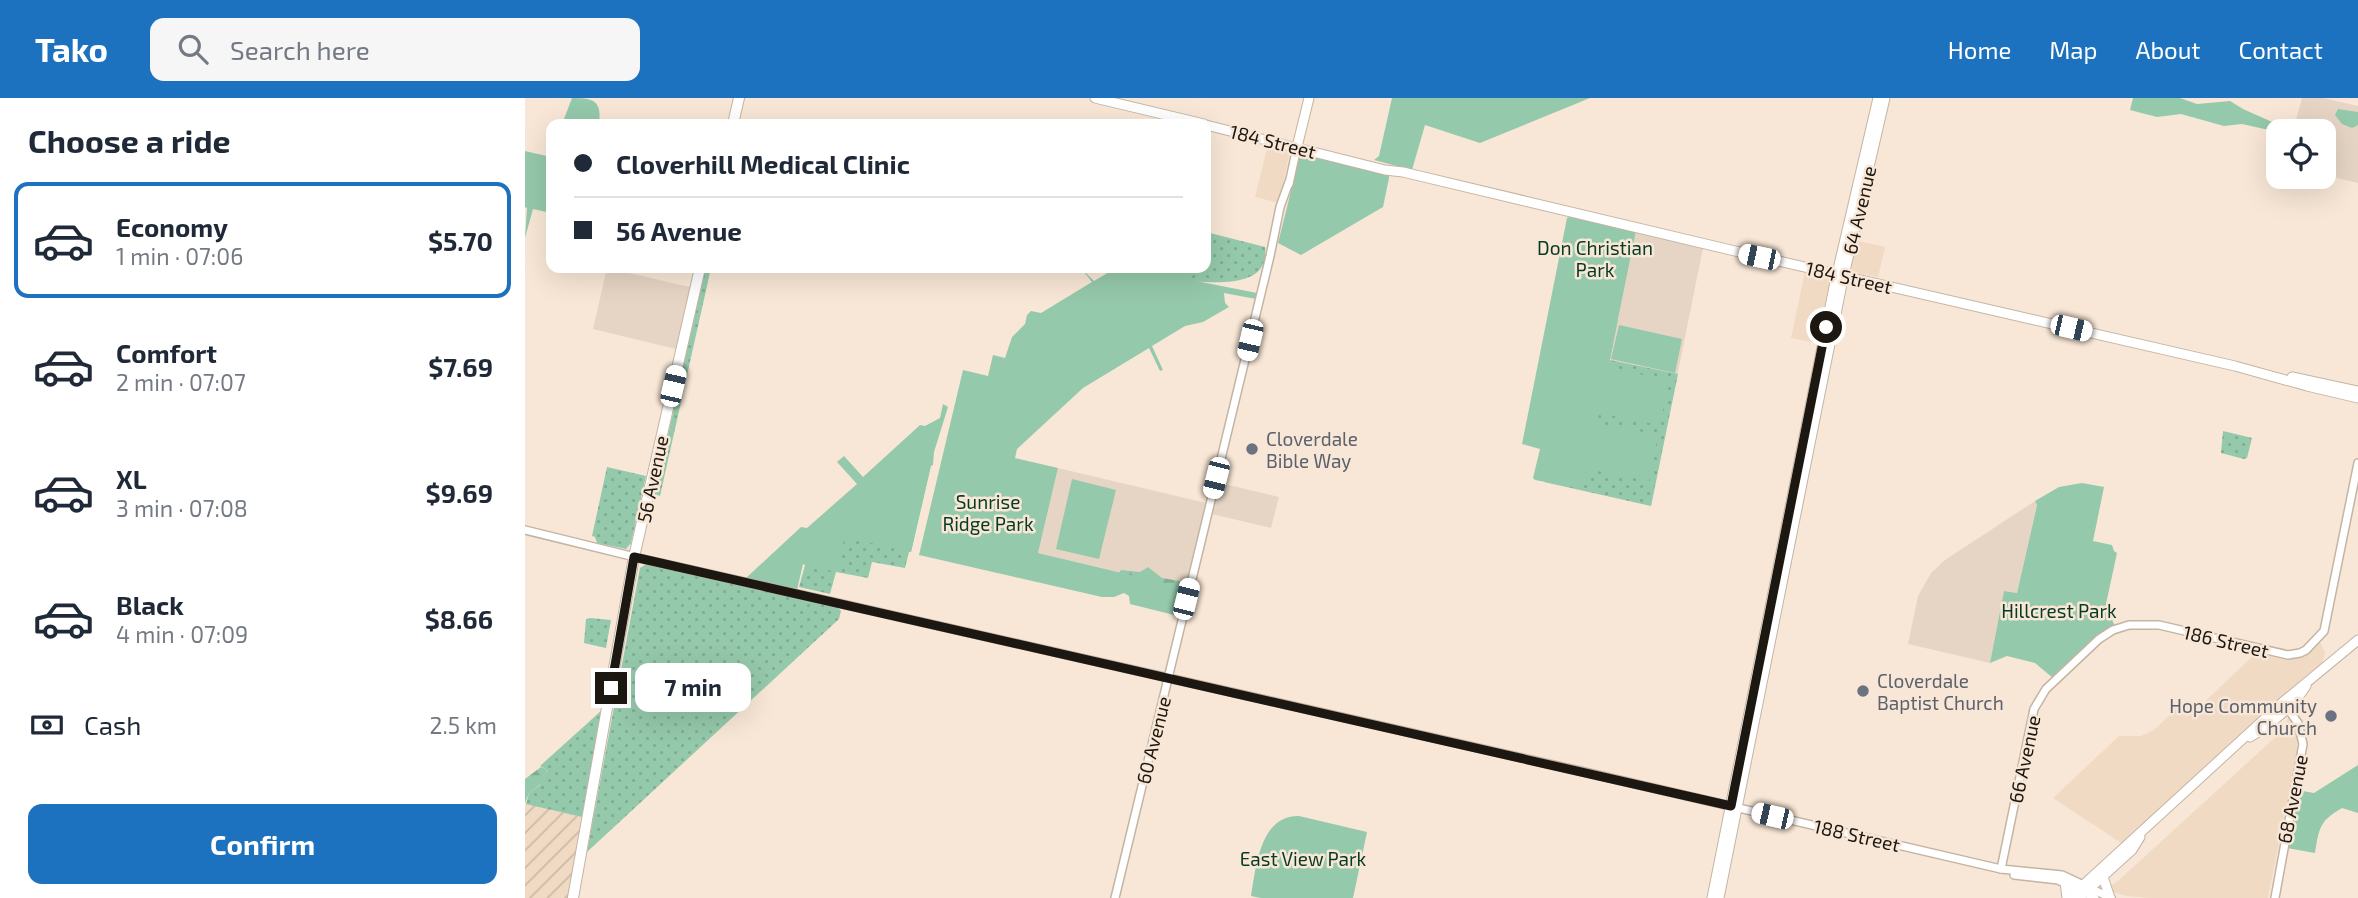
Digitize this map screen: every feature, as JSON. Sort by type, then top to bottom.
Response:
[{"type":"highway","points":[[734,119],[739,98]]},
{"type":"highway","name":"56 Avenue","points":[[573,898],[634,557],[698,273]]},
{"type":"main road","name":"184 Street","points":[[1095,98],[1181,119]]},
{"type":"main road","name":"60 Avenue","points":[[1297,147],[1309,98]]},
{"type":"main road","name":"64 Avenue","points":[[1712,898],[1758,704],[1853,204],[1878,98]]},
{"type":"main road","name":"64 Avenue","points":[[1840,275],[1885,98]]},
{"type":"main road","name":"184 Street","points":[[1211,126],[1341,157],[1356,163],[2256,371],[2358,391]]},
{"type":"main road","points":[[1734,807],[1758,673],[1840,275]]},
{"type":"main road","name":"184 Street","points":[[2256,371],[2358,398]]},
{"type":"main road","points":[[2238,742],[2263,729],[2314,674],[2358,640]]},
{"type":"main road","points":[[1758,673],[1758,704]]},
{"type":"main road","points":[[2083,891],[2146,827],[2238,742],[2301,695],[2314,674]]},
{"type":"main road","name":"64 Avenue","points":[[1719,898],[1734,807]]},
{"type":"main road","points":[[2065,882],[2068,898],[2083,891],[2132,850],[2146,827]]},
{"type":"main road","points":[[2103,877],[2110,898]]},
{"type":"street","name":"60 Avenue","points":[[1115,898],[1271,256],[1280,207],[1297,147]]},
{"type":"street","name":"186 Street","points":[[2145,623],[2284,654],[2306,650],[2320,637],[2326,623],[2358,463]]},
{"type":"street","name":"188 Street","points":[[525,530],[2001,869],[2056,874],[2095,898]]},
{"type":"street","name":"66 Avenue","points":[[2001,869],[2030,721],[2038,701],[2099,639],[2119,627],[2145,623]]},
{"type":"street","name":"68 Avenue","points":[[2273,898],[2303,744],[2298,723],[2285,705]]},
{"type":"street","name":"188 Street","points":[[2001,869],[2018,876],[2065,882],[2083,891],[2110,898]]},
{"type":"shaded area","points":[[2302,98],[2323,98],[2358,106],[2358,183],[2336,178],[2336,119],[2296,119]]},
{"type":"shaded area","points":[[1268,144],[1290,151],[1279,203],[1255,197]]},
{"type":"shaded area","points":[[1636,231],[1703,248],[1651,506],[1583,489]]},
{"type":"shaded area","points":[[1854,240],[1885,247],[1878,277],[1849,269]]},
{"type":"shaded area","points":[[1805,272],[1824,275],[1832,280],[1821,344],[1791,338]]},
{"type":"shaded area","points":[[606,273],[629,273],[690,287],[676,349],[593,329]]},
{"type":"shaded area","points":[[1058,468],[1206,503],[1185,588],[1038,553]]},
{"type":"shaded area","points":[[1220,483],[1279,497],[1271,528],[1212,514]]},
{"type":"shaded area","points":[[2035,501],[2037,504],[2017,593],[2004,591],[1990,663],[1908,644],[1918,596],[1931,573],[1945,560]]},
{"type":"shaded area","points":[[2320,642],[2325,652],[2322,664],[2274,704],[2123,844],[2053,798],[2119,736],[2141,736],[2154,730],[2185,701],[2195,711],[2258,651],[2286,658],[2308,652]]},
{"type":"shaded area","points":[[2289,717],[2297,732],[2297,751],[2268,898],[2151,898],[2112,892],[2108,887],[2118,881],[2282,731]]},
{"type":"shaded area","points":[[525,803],[582,817],[568,898],[525,898]]},
{"type":"green space","points":[[572,98],[591,100],[599,110],[600,119],[564,119]]},
{"type":"green space","points":[[1392,98],[1590,98],[1480,143],[1425,125],[1412,170],[1374,160],[1379,156]]},
{"type":"green space","points":[[2133,98],[2180,98],[2197,104],[2230,101],[2266,119],[2266,129],[2242,124],[2224,126],[2181,114],[2157,117],[2130,110]]},
{"type":"green space","points":[[2338,109],[2358,112],[2358,125],[2352,128],[2342,124],[2335,115]]},
{"type":"green space","points":[[525,151],[546,156],[546,212],[533,209],[525,238]]},
{"type":"green space","points":[[1302,154],[1389,173],[1389,178],[1383,207],[1301,255],[1278,243]]},
{"type":"green space","name":"Don Christian Park","points":[[1571,216],[1636,231],[1608,368],[1669,380],[1660,425],[1599,413],[1597,423],[1658,435],[1649,481],[1588,469],[1583,489],[1535,480],[1533,478],[1540,449],[1522,444],[1567,218]]},
{"type":"green space","points":[[1211,233],[1265,247],[1264,261],[1258,271],[1248,278],[1221,282],[1181,281],[1177,273],[1211,273]]},
{"type":"green space","points":[[704,273],[710,273],[660,496],[655,494]]},
{"type":"green space","name":"Sunrise Ridge Park","points":[[1085,273],[1094,281],[1108,273],[1192,273],[1191,280],[1257,293],[1256,299],[1224,293],[1225,303],[1229,307],[1203,322],[1185,326],[1152,346],[1163,370],[1160,371],[1149,348],[1083,388],[1017,449],[1015,458],[1058,468],[1038,553],[1185,588],[1178,616],[1130,604],[1129,596],[1124,593],[1114,597],[1102,597],[919,555],[963,370],[988,376],[993,355],[1005,358],[1012,337],[1025,324],[1031,311],[1041,313],[1092,282]]},
{"type":"green space","points":[[1618,319],[1610,360],[1678,374],[1651,506],[1544,482]]},
{"type":"green space","points":[[1619,325],[1682,339],[1675,373],[1611,359]]},
{"type":"green space","points":[[943,404],[948,407],[934,452],[911,552],[845,537],[836,572],[803,564],[797,590],[746,578],[801,527],[807,528],[857,484],[837,462],[844,456],[863,477],[920,425],[925,426],[940,418]]},
{"type":"green space","points":[[2223,431],[2252,438],[2247,458],[2221,453]]},
{"type":"green space","points":[[607,467],[646,476],[631,543],[626,549],[597,543],[592,536]]},
{"type":"green space","points":[[929,473],[905,568],[872,562],[868,578],[836,572],[830,594],[799,587],[805,565],[803,564]]},
{"type":"green space","points":[[1072,479],[1116,490],[1099,559],[1056,549]]},
{"type":"green space","name":"Hillcrest Park","points":[[2082,483],[2104,487],[2093,541],[2112,545],[2117,553],[2106,604],[2115,627],[2053,678],[2035,663],[2007,656],[1990,663],[2004,591],[2017,593],[2037,505],[2035,501],[2059,487]]},
{"type":"green space","points":[[646,564],[836,606],[841,611],[839,619],[587,852],[640,568]]},
{"type":"green space","points":[[1148,567],[1162,578],[1185,584],[1177,615],[1119,573],[1121,570],[1140,572]]},
{"type":"green space","points":[[586,619],[611,620],[606,648],[584,643]]},
{"type":"green space","points":[[602,710],[582,817],[526,804],[529,793],[540,785],[547,772],[540,766]]},
{"type":"green space","points":[[2358,765],[2358,813],[2342,808],[2329,817],[2319,832],[2315,853],[2287,848],[2297,790],[2314,793]]},
{"type":"green space","points":[[541,767],[546,769],[547,774],[544,775],[542,783],[529,793],[525,803],[525,779]]},
{"type":"green space","name":"East View Park","points":[[1299,816],[1367,832],[1353,898],[1251,896],[1258,858],[1268,833],[1286,818]]},
{"type":"place","name":"Cloverdale Bible Way","points":[[1252,449]]},
{"type":"place","name":"Cloverdale Baptist Church","points":[[1863,691]]},
{"type":"place","name":"Hope Community Church","points":[[2331,716]]},
{"type":"route","points":[[611,688],[634,557],[1731,806],[1826,327]]}]
